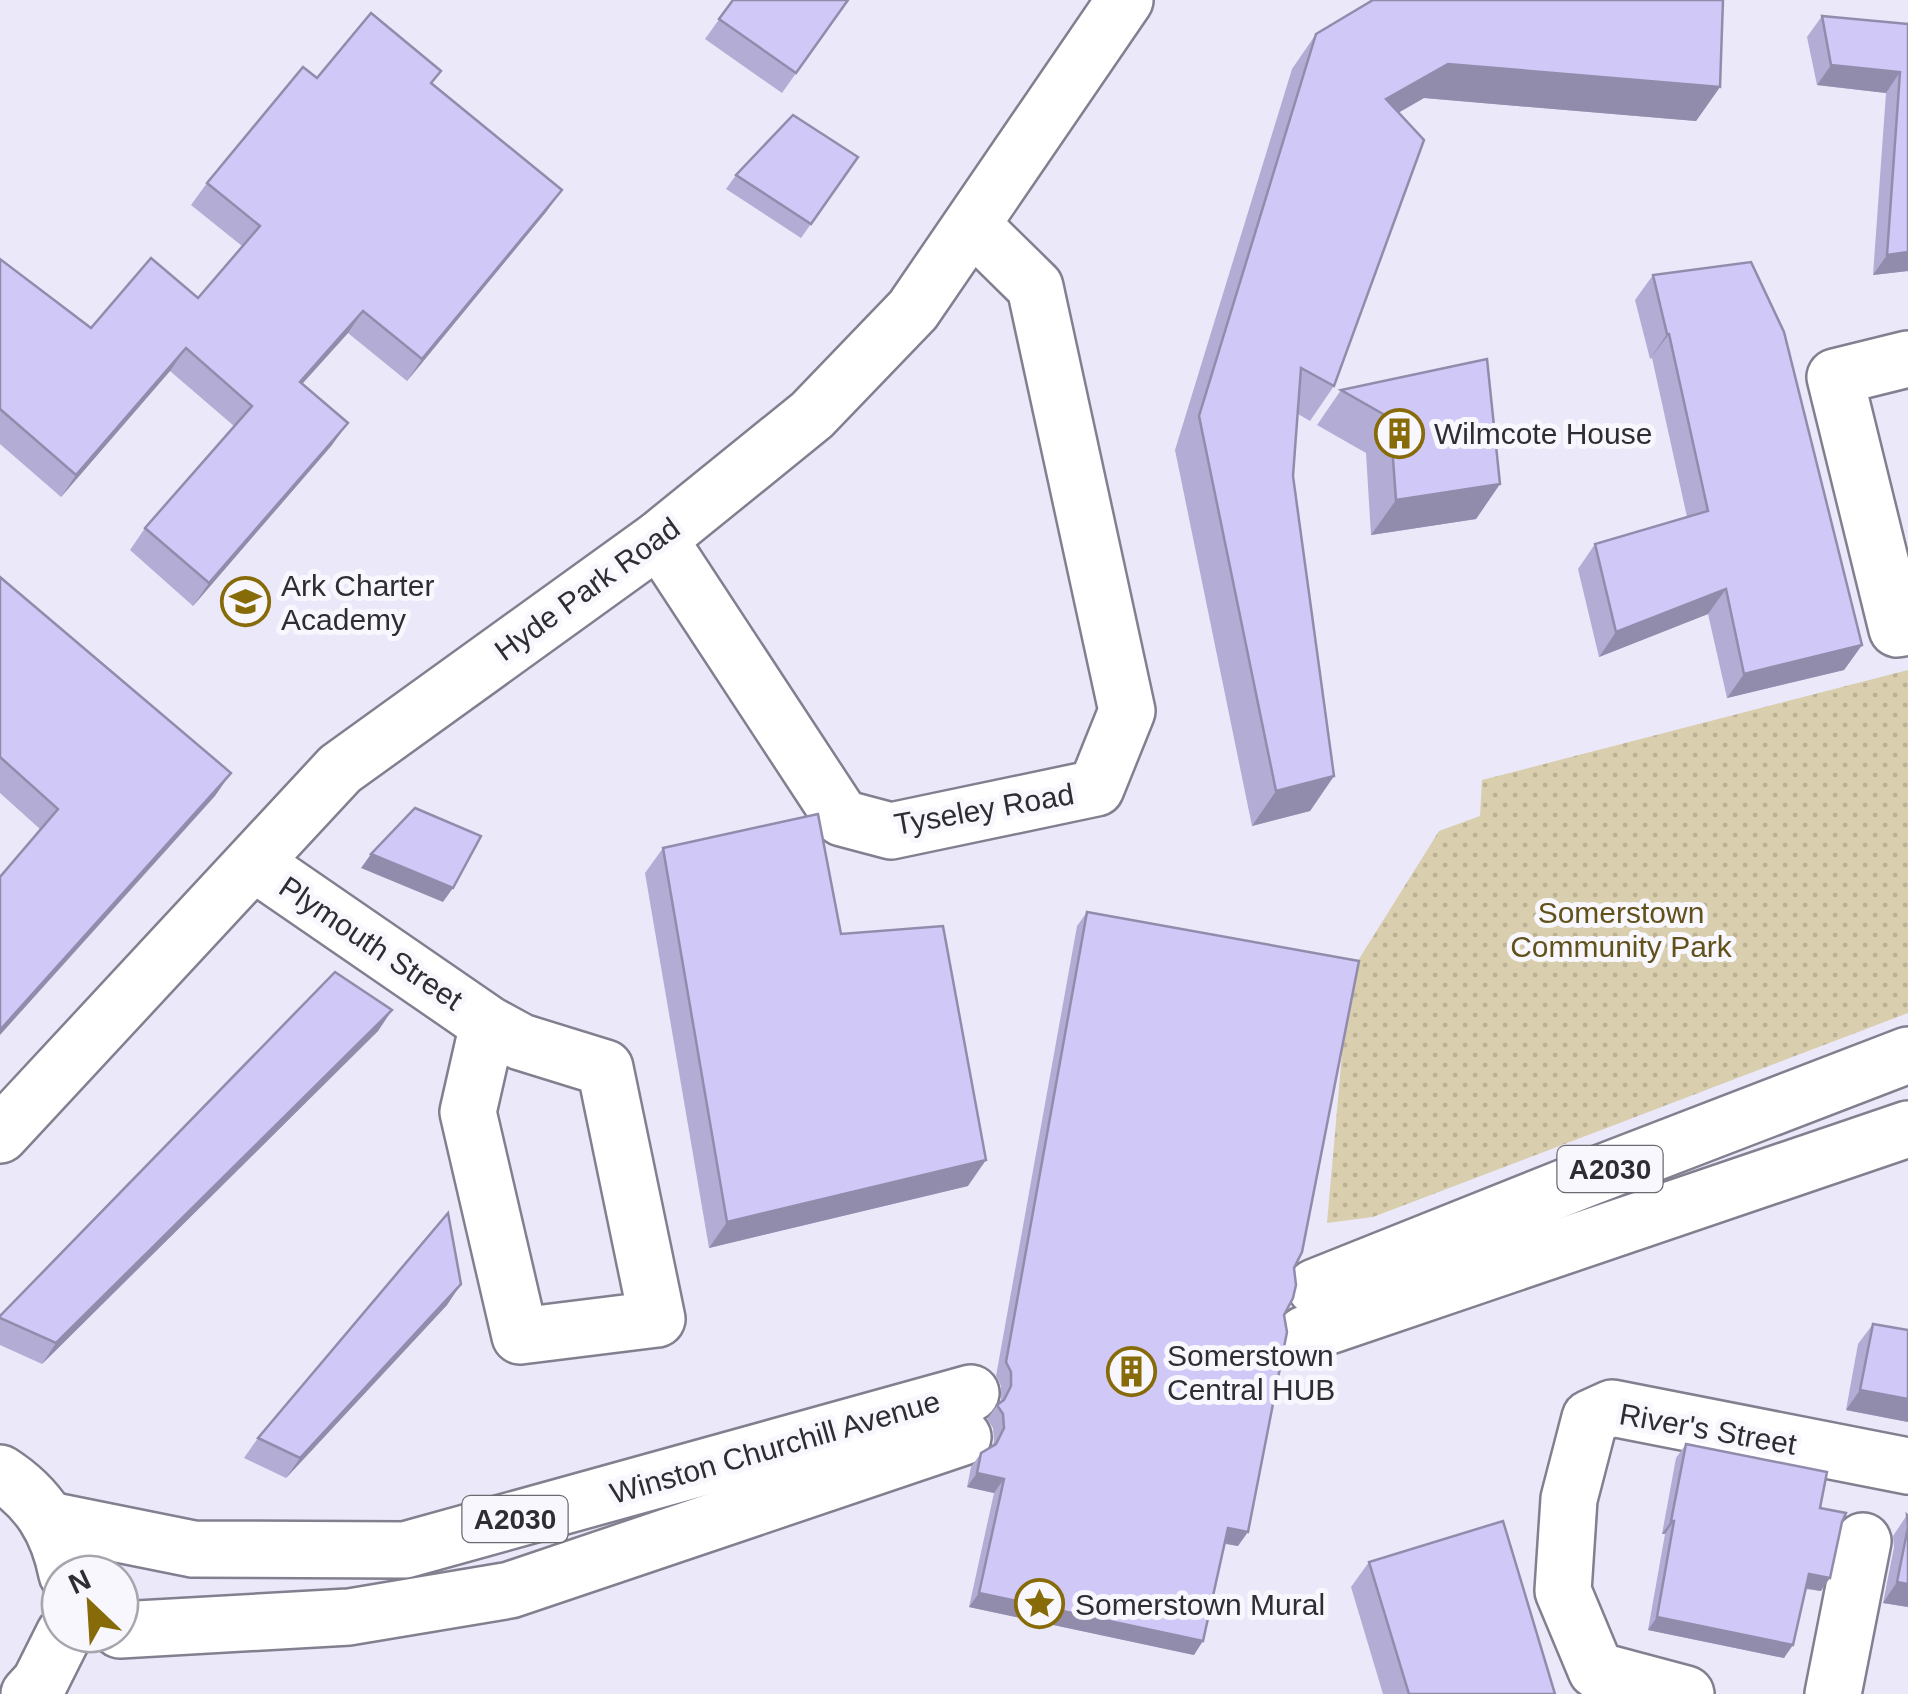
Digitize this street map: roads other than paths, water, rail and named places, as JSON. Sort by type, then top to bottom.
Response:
[{"type":"street","name":"Hyde Park Road","points":[[0,1135],[340,769],[659,538],[812,415],[913,310],[1125,0]]},
{"type":"street","name":"Tyseley Road","points":[[659,538],[842,818],[891,831],[1096,788],[1127,710],[1035,287],[972,225]]},
{"type":"street","points":[[1902,628],[1835,377],[1908,360]]},
{"type":"street","name":"Plymouth Street","points":[[254,863],[488,1024],[521,1042],[605,1068],[656,1319],[520,1336],[468,1112],[488,1024]]},
{"type":"street","name":"A2030","points":[[1908,1055],[1565,1187],[1310,1311],[1908,1129]]},
{"type":"street","name":"River's Street","points":[[1686,1694],[1596,1670],[1563,1591],[1569,1499],[1590,1418],[1612,1408],[1908,1466]]},
{"type":"street","name":"Winston Churchill Avenue","points":[[48,1520],[193,1549],[405,1550],[967,1415],[510,1590],[350,1617],[140,1629]]},
{"type":"street","points":[[0,1473],[20,1486],[48,1520],[63,1554]]},
{"type":"street","points":[[1833,1694],[1863,1541]]},
{"type":"street","points":[[29,1694],[54,1654]]},
{"type":"place","name":"Wilmcote House","points":[[1399,433]]},
{"type":"place","name":"Ark Charter Academy","points":[[246,602]]},
{"type":"place","name":"Somerstown Central HUB","points":[[1132,1372]]},
{"type":"place","name":"Somerstown Mural","points":[[1040,1604]]},
{"type":"park label","name":"Somerstown Community Park","points":[[1621,929]]}]
